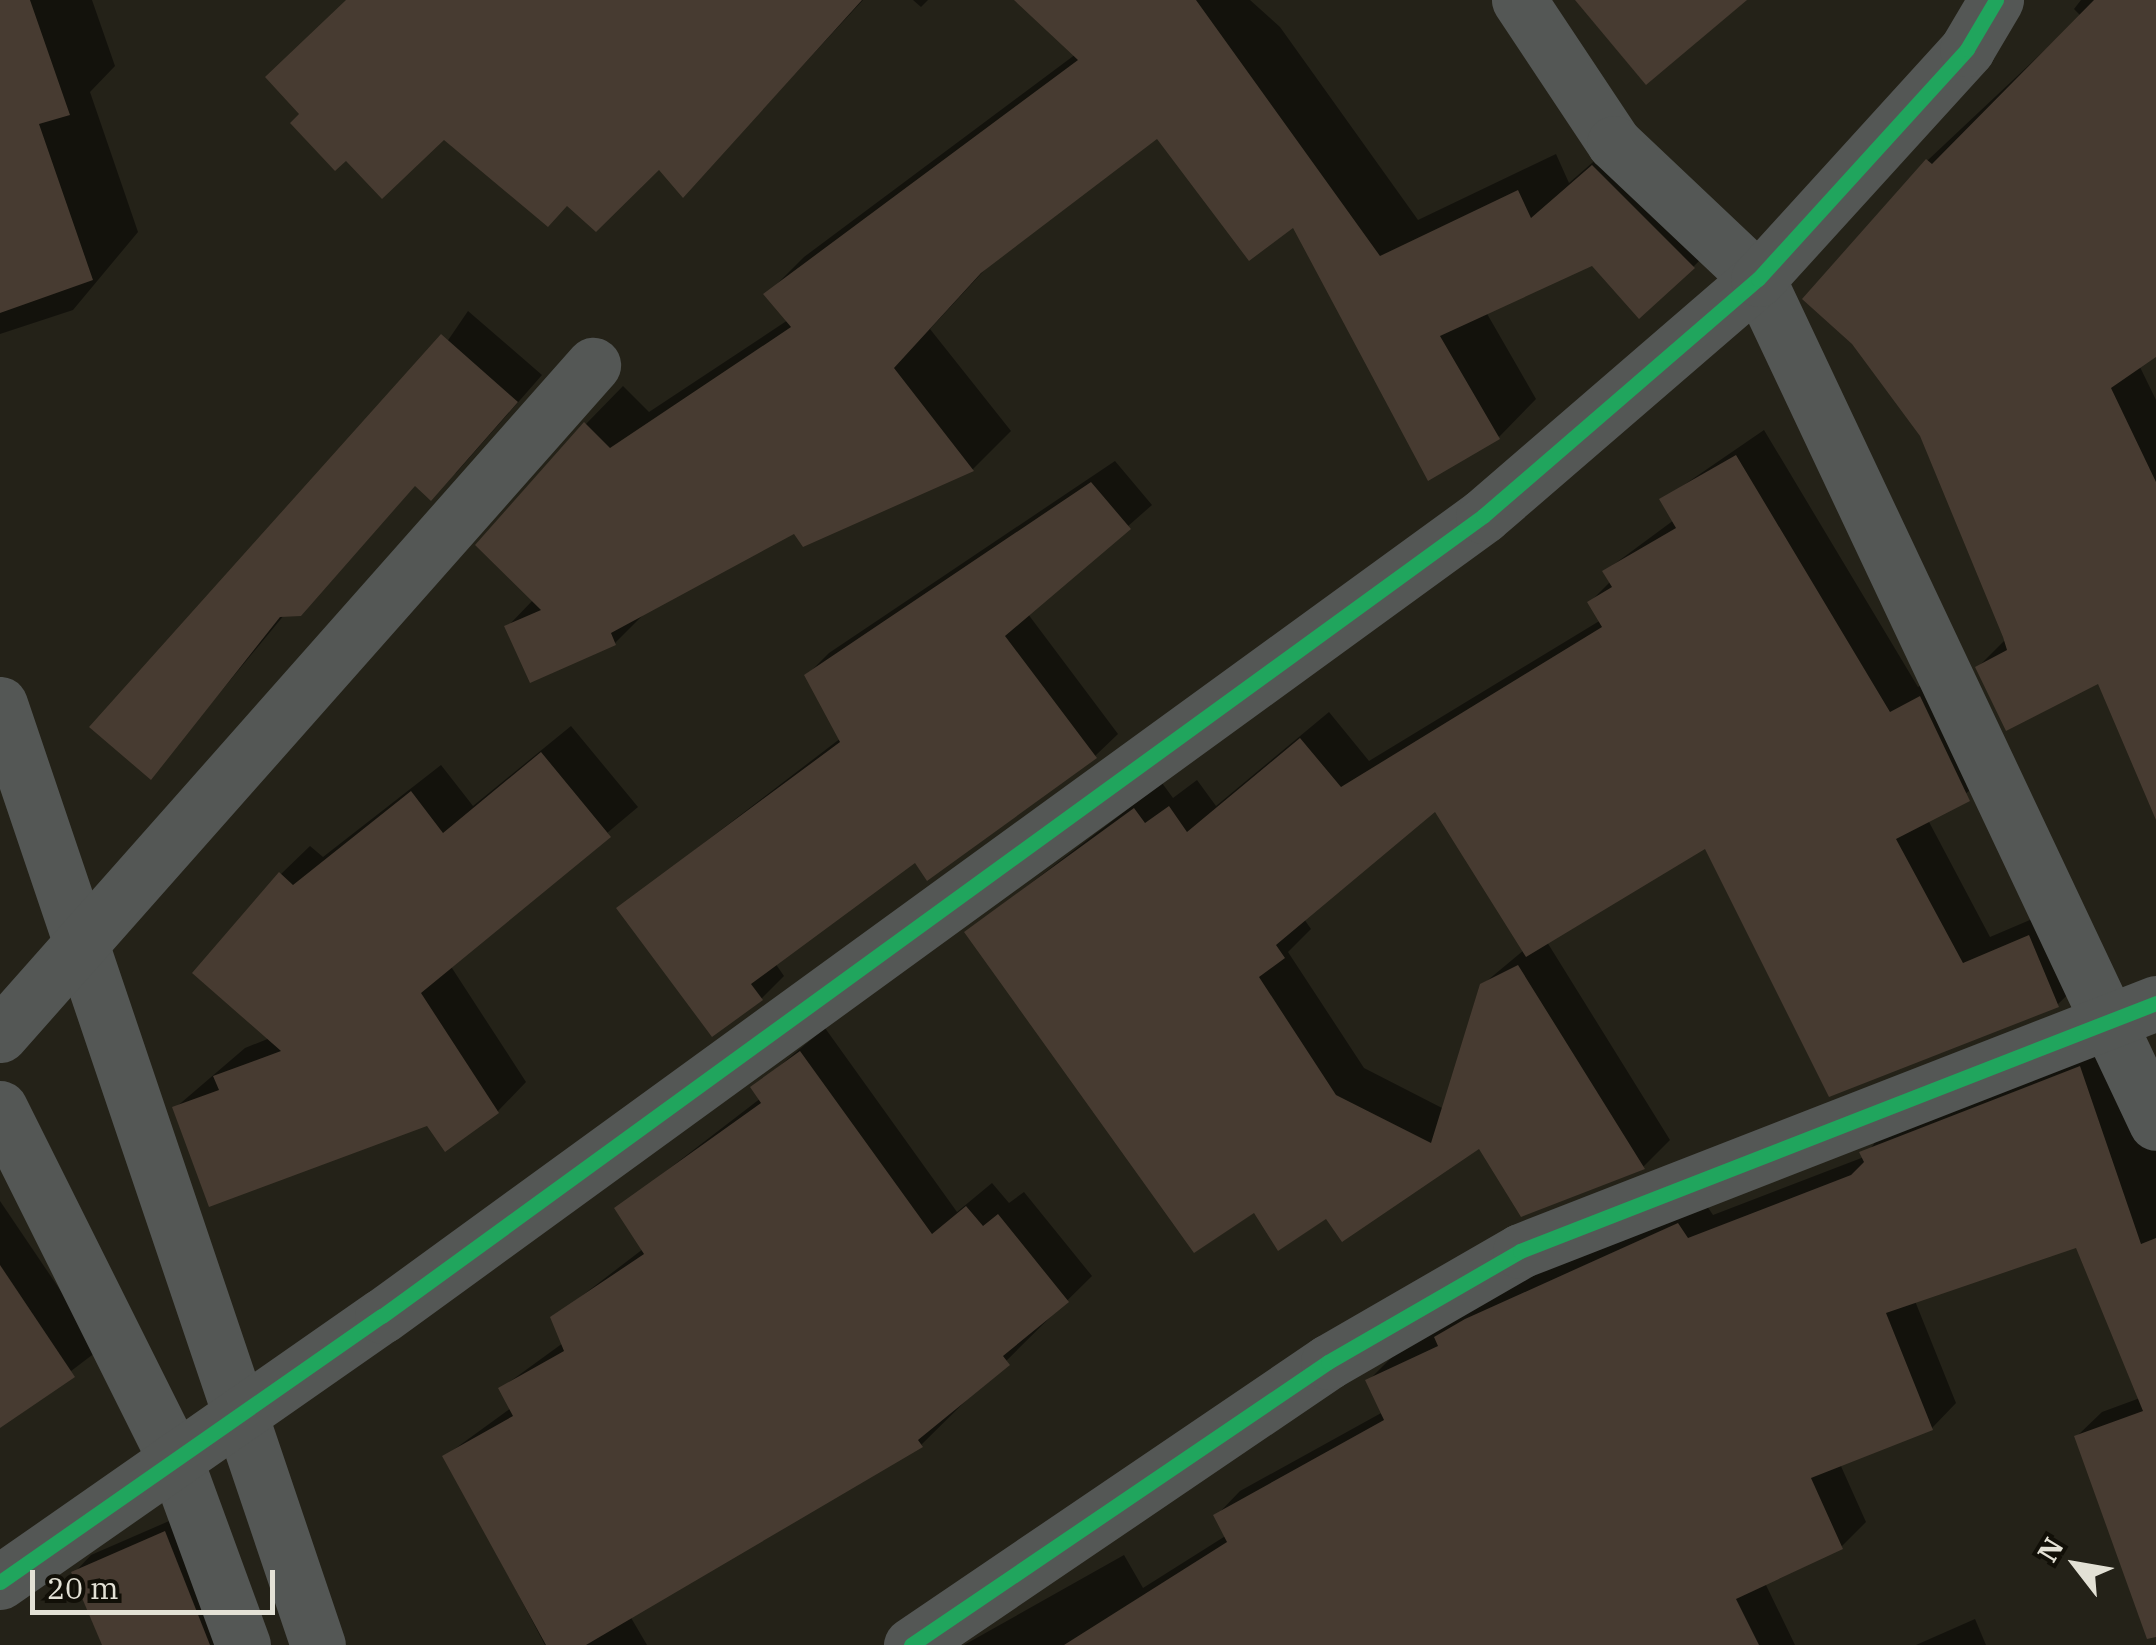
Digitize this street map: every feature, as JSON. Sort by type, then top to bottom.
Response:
[{"type":"street","points":[[1519,0],[1614,143],[1758,279],[2104,1027],[2156,1123]]},
{"type":"street","points":[[0,1582],[241,1413],[1483,516],[1758,279],[1966,49],[1996,0]]},
{"type":"street","points":[[0,1035],[592,364]]},
{"type":"street","points":[[6,743],[82,942],[318,1645]]},
{"type":"street","points":[[911,1645],[1328,1362],[1520,1251],[2104,1027],[2156,1003]]},
{"type":"street","points":[[0,1108],[175,1459],[243,1645]]},
{"type":"building","points":[[0,0],[30,0],[70,115],[39,124],[93,280],[0,313]]},
{"type":"building","points":[[346,0],[862,0],[683,198],[659,170],[596,232],[567,206],[548,227],[444,140],[382,199],[346,161],[335,171],[290,123],[299,114],[265,77]]},
{"type":"building","points":[[1014,0],[1196,0],[1380,256],[1518,190],[1531,218],[1592,165],[1695,268],[1639,319],[1592,266],[1440,336],[1500,439],[1428,481],[1293,228],[1249,261],[1157,139],[981,273],[894,368],[974,471],[803,547],[794,534],[611,633],[616,645],[530,683],[504,626],[541,610],[475,545],[584,422],[610,448],[791,327],[763,294],[1078,60]]},
{"type":"building","points":[[1575,0],[1747,0],[1646,85]]},
{"type":"building","points":[[2094,0],[2156,0],[2156,357],[2111,388],[2156,482],[2156,820],[2098,684],[2006,731],[1975,667],[2007,650],[1920,436],[1852,344],[1802,299],[1926,159],[1932,164]]},
{"type":"building","points":[[441,334],[518,402],[431,501],[415,486],[301,616],[280,617],[151,780],[89,727]]},
{"type":"building","points":[[1736,455],[1890,712],[1920,696],[1970,801],[1896,839],[1963,963],[2029,935],[2059,1007],[1829,1097],[1705,849],[1526,957],[1435,812],[1276,945],[1285,958],[1259,977],[1336,1095],[1431,1143],[1480,984],[1518,965],[1645,1169],[1521,1217],[1479,1149],[1342,1242],[1326,1219],[1278,1251],[1254,1213],[1194,1253],[964,932],[1134,808],[1145,823],[1169,806],[1187,832],[1300,738],[1341,787],[1602,627],[1587,602],[1612,587],[1602,571],[1676,528],[1659,499]]},
{"type":"building","points":[[1091,482],[1131,529],[1005,636],[1097,758],[927,881],[915,863],[751,984],[763,1000],[712,1037],[616,908],[840,742],[804,675]]},
{"type":"building","points":[[541,752],[611,837],[421,993],[499,1113],[445,1152],[427,1126],[209,1207],[172,1107],[219,1090],[213,1076],[281,1051],[192,973],[279,872],[293,885],[411,791],[443,833]]},
{"type":"building","points":[[800,1051],[932,1234],[966,1206],[983,1226],[998,1214],[1069,1302],[1003,1356],[1010,1365],[918,1440],[923,1447],[586,1645],[546,1645],[442,1456],[513,1416],[498,1388],[564,1351],[550,1317],[644,1254],[614,1208],[761,1103],[750,1087]]},
{"type":"building","points":[[2080,1066],[2141,1244],[2156,1238],[2156,1637],[2147,1639],[2074,1436],[2143,1411],[2076,1248],[1886,1313],[1933,1430],[1811,1478],[1843,1549],[1736,1599],[1759,1645],[1064,1645],[1227,1542],[1213,1515],[1384,1420],[1365,1380],[1438,1346],[1434,1337],[1465,1319],[1678,1223],[1688,1238],[1851,1175],[1864,1162],[1859,1152]]},
{"type":"building","points":[[0,1265],[75,1377],[0,1428]]},
{"type":"building","points":[[165,1531],[210,1645],[102,1645],[71,1572]]},
{"type":"cycle path","points":[[0,1582],[382,1316],[1483,516],[1758,279],[1967,49],[1996,0]]},
{"type":"cycle path","points":[[911,1645],[1328,1362],[1520,1251],[2156,1003]]}]
